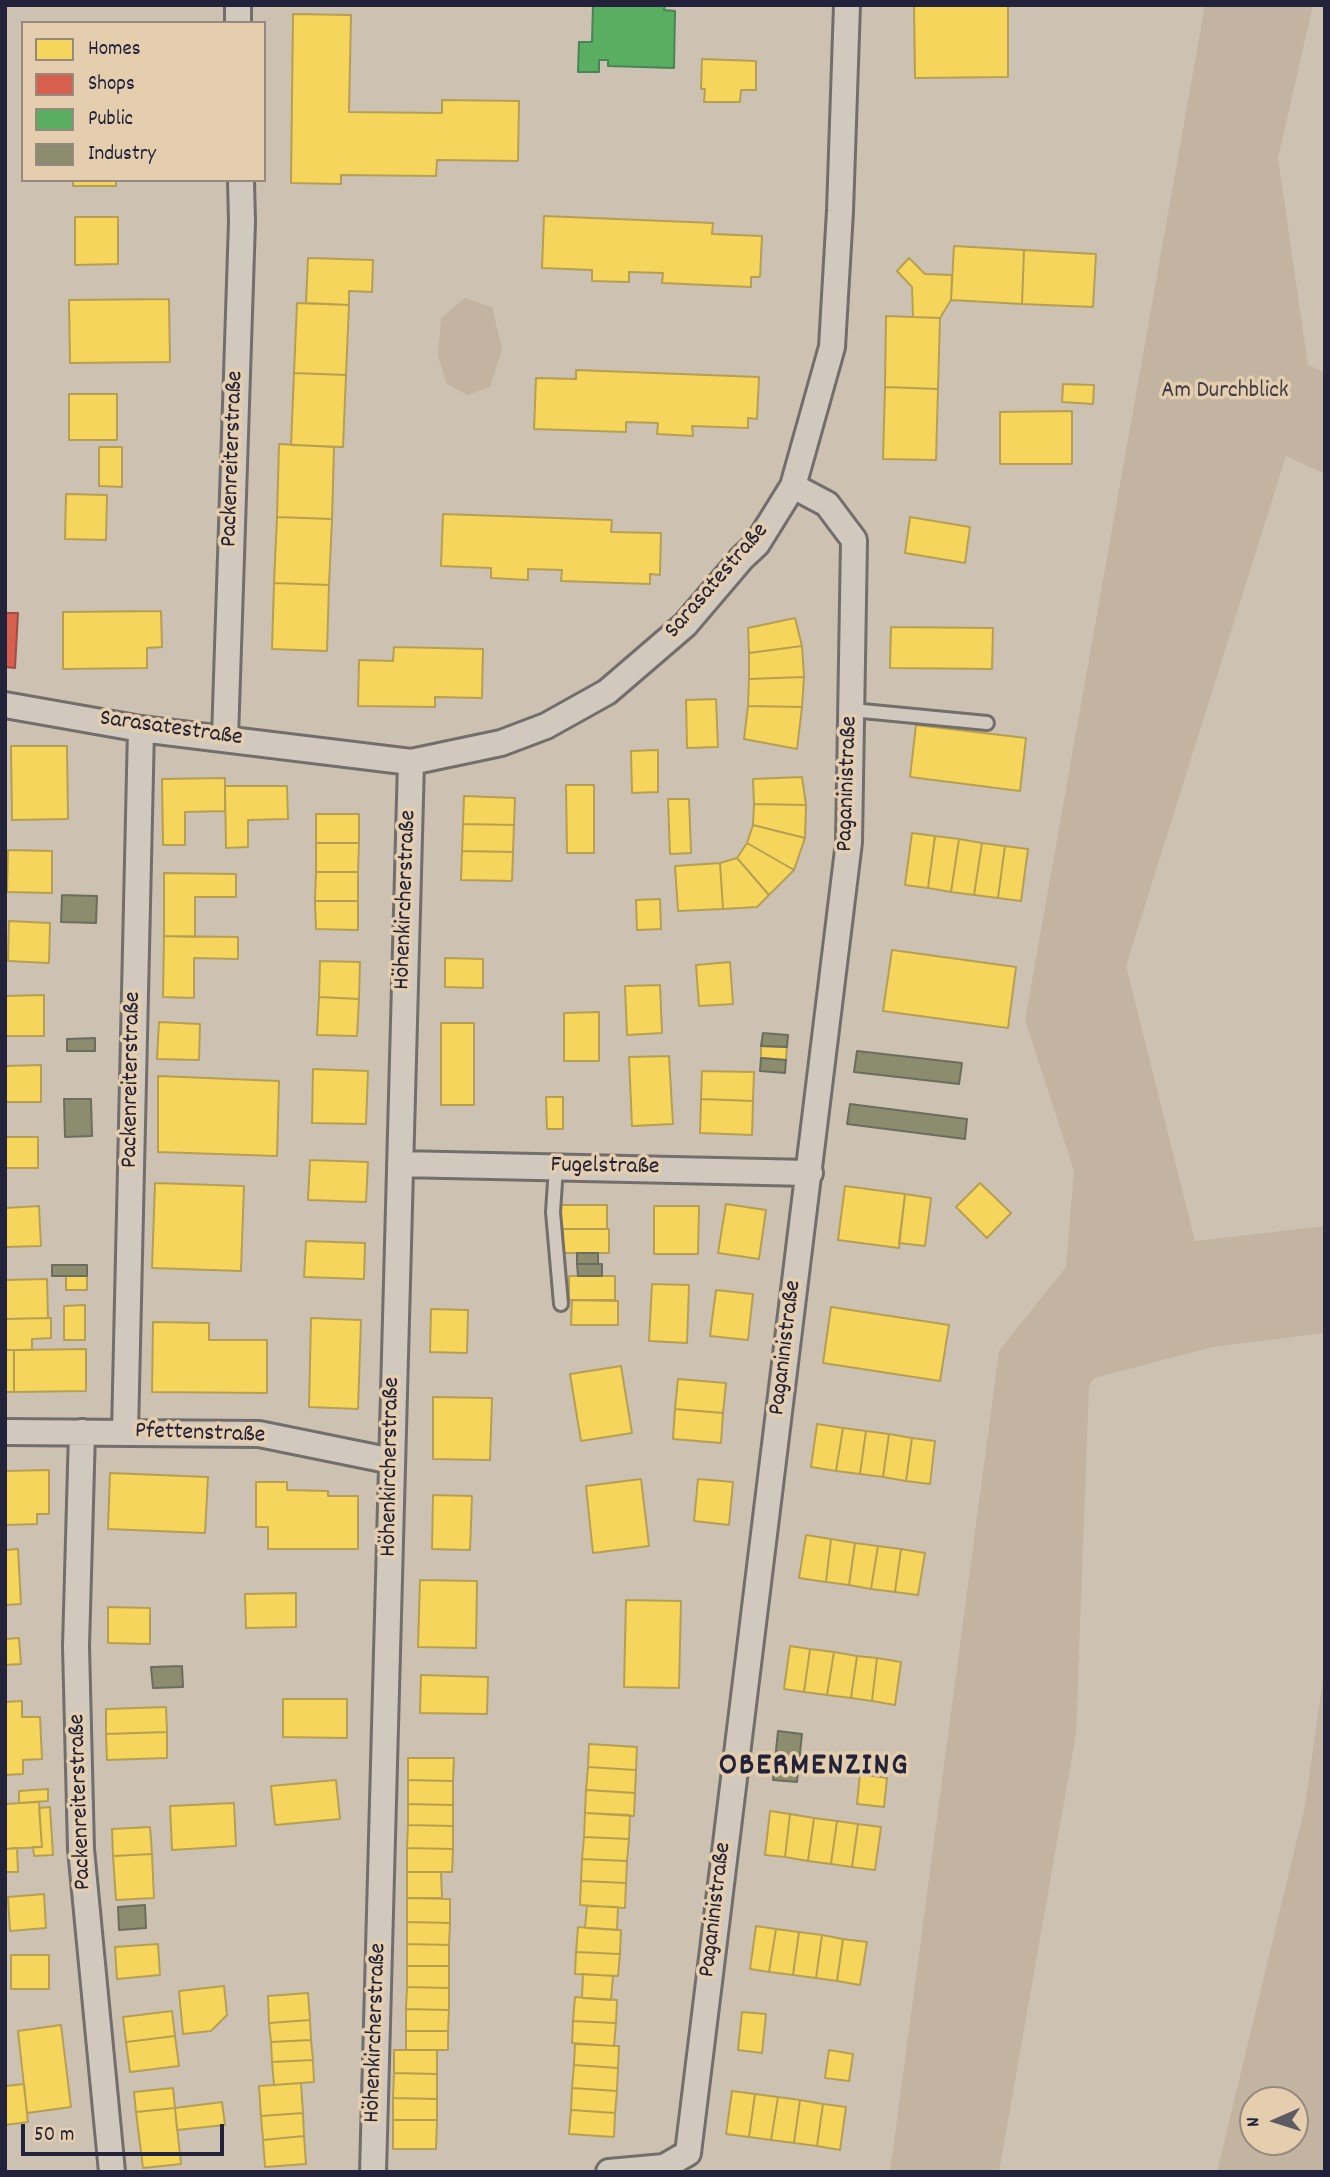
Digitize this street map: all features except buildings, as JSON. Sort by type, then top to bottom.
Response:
[{"type":"street","name":"Sarasatestraße","points":[[5,705],[141,729],[411,762],[501,743],[545,726],[607,692],[685,625],[757,544],[793,486],[832,347],[840,211],[846,5]]},
{"type":"street","name":"Packenreiterstraße","points":[[225,738],[242,182]]},
{"type":"street","name":"Paganinistraße","points":[[609,2172],[664,2167],[688,2152],[849,842],[854,540],[827,504],[793,486]]},
{"type":"street","name":"Packenreiterstraße","points":[[125,1432],[141,729]]},
{"type":"street","name":"Höhenkircherstraße","points":[[373,2172],[411,762]]},
{"type":"street","name":"Fugelstraße","points":[[400,1164],[810,1173]]},
{"type":"street","name":"Pfettenstraße","points":[[5,1432],[259,1434],[392,1461]]},
{"type":"street","name":"Packenreiterstraße","points":[[82,1432],[76,1646],[81,1849],[112,2172]]},
{"type":"lane","points":[[852,710],[986,723]]},
{"type":"lane","points":[[556,1167],[553,1212],[561,1304]]},
{"type":"green space","name":"Am Durchblick","points":[[1205,5],[1313,5],[1278,158],[1308,365],[1325,372],[1325,474],[1286,456],[1126,966],[1195,1241],[1325,1226],[1325,1333],[1213,1347],[1094,1378],[1089,1386],[1076,1734],[999,2172],[890,2172],[999,1351],[1066,1267],[1074,1171],[1025,1020]]},
{"type":"green space","points":[[465,298],[492,307],[502,349],[490,387],[467,395],[446,383],[438,355],[441,318]]},
{"type":"green space","points":[[1325,1664],[1325,2172],[1217,2172],[1305,1806]]},
{"type":"district","name":"OBERMENZING","points":[[814,1769]]}]
